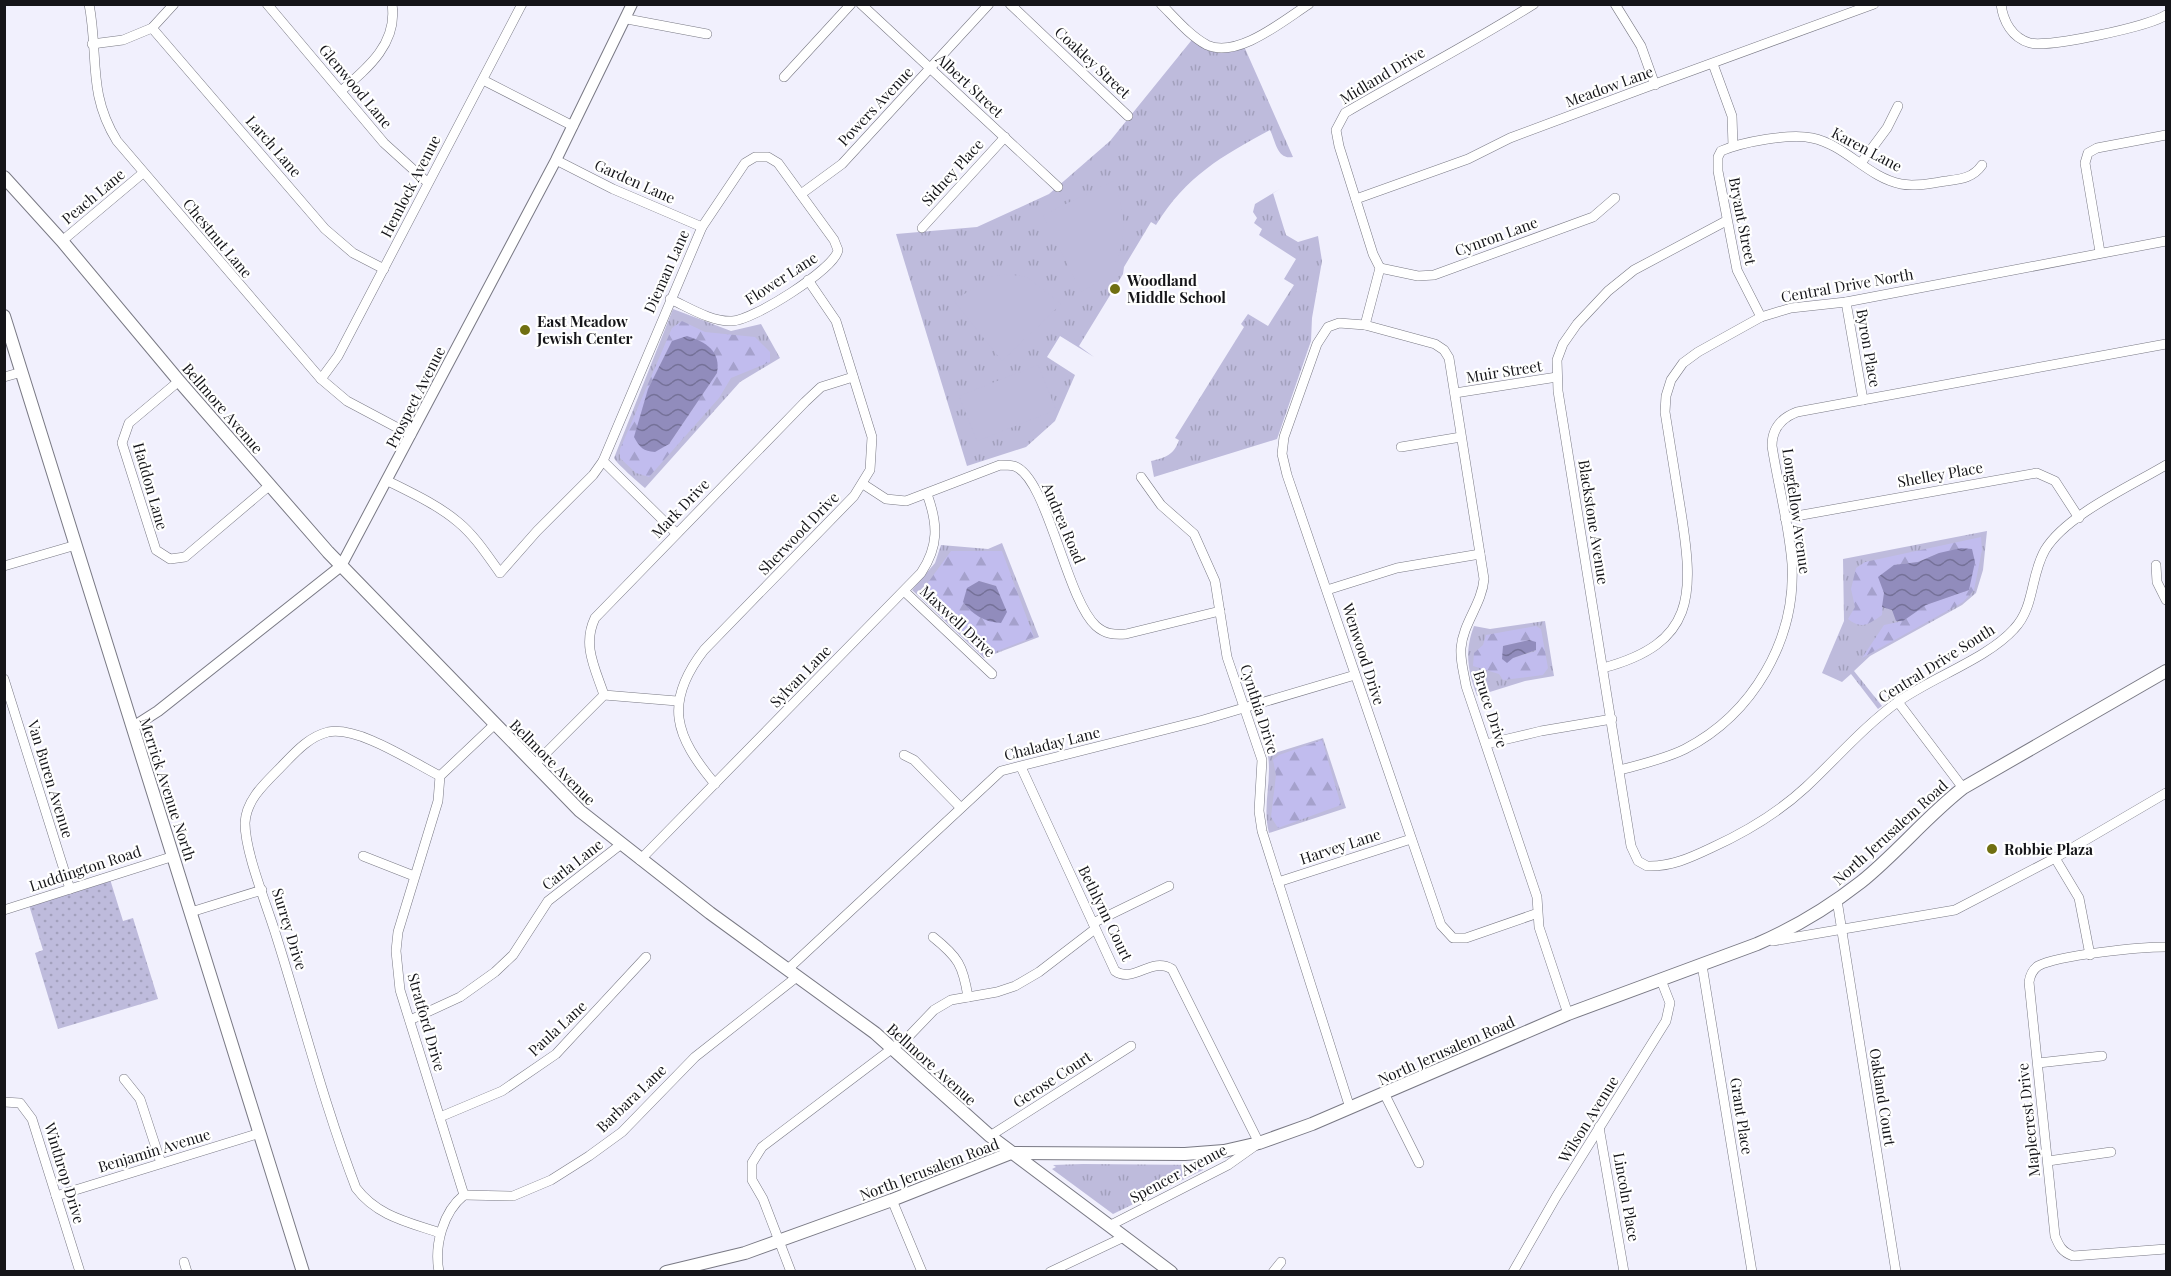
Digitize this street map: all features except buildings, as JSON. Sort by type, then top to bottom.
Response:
[{"type":"main road","name":"Bellmore Avenue","points":[[4,177],[62,241],[178,381],[341,566],[580,812],[620,845],[892,1048],[1011,1154],[1171,1272]]},
{"type":"main road","name":"Merrick Avenue North","points":[[4,316],[303,1272]]},
{"type":"main road","name":"North Jerusalem Road","points":[[666,1272],[745,1253],[1011,1154],[1185,1154],[1224,1151],[1259,1143],[1350,1108],[1568,1014],[1757,944],[1793,927],[1837,900],[1877,868],[1933,812],[1963,788],[2166,671]]},
{"type":"street","name":"Chestnut Lane","points":[[89,4],[95,80],[105,116],[117,141],[321,379],[347,401],[411,435]]},
{"type":"street","points":[[92,44],[123,40],[152,28],[174,4]]},
{"type":"street","name":"Glenwood Lane","points":[[267,4],[384,142],[428,182]]},
{"type":"street","points":[[341,91],[361,74],[383,49],[392,27],[392,4]]},
{"type":"street","name":"Hemlock Avenue","points":[[321,379],[338,356],[522,4]]},
{"type":"street","name":"Prospect Avenue","points":[[132,727],[158,711],[341,566],[556,160],[627,19],[632,4]]},
{"type":"street","points":[[784,77],[850,4]]},
{"type":"street","name":"Albert Street","points":[[861,4],[1058,187]]},
{"type":"street","name":"Powers Avenue","points":[[801,194],[842,164],[989,4]]},
{"type":"street","name":"Coakley Street","points":[[1010,4],[1128,116]]},
{"type":"street","points":[[1161,4],[1195,36],[1212,46],[1232,48],[1250,40],[1309,4]]},
{"type":"street","name":"Midland Drive","points":[[1380,268],[1373,254],[1339,146],[1336,130],[1345,113],[1422,68],[1469,45],[1534,4]]},
{"type":"street","points":[[1615,4],[1637,39],[1655,85]]},
{"type":"street","points":[[1838,4],[1842,15]]},
{"type":"street","name":"Meadow Lane","points":[[1356,199],[1874,4]]},
{"type":"street","points":[[2001,4],[2006,24],[2015,35],[2029,43],[2047,44],[2148,23],[2166,15]]},
{"type":"street","points":[[627,19],[707,34]]},
{"type":"street","name":"Larch Lane","points":[[152,28],[325,229],[353,253],[384,269]]},
{"type":"street","points":[[1713,64],[1732,116],[1733,146]]},
{"type":"street","points":[[483,80],[573,126]]},
{"type":"street","points":[[1861,163],[1887,128],[1898,106]]},
{"type":"street","points":[[2100,252],[2085,163],[2088,153],[2097,148],[2166,135]]},
{"type":"street","name":"Sidney Place","points":[[922,228],[1005,137]]},
{"type":"street","name":"Karen Lane","points":[[1733,146],[1790,137],[1809,137],[1829,143],[1892,181],[1914,185],[1963,178],[1974,174],[1982,165]]},
{"type":"street","name":"Bryant Street","points":[[1733,146],[1721,151],[1718,157],[1726,221],[1737,270],[1761,317]]},
{"type":"street","name":"Dieman Lane","points":[[388,481],[435,506],[458,522],[474,538],[500,573],[537,531],[593,475],[603,461],[702,227],[745,163],[755,157],[768,157],[778,163],[801,194]]},
{"type":"street","name":"Garden Lane","points":[[556,160],[613,189],[702,227]]},
{"type":"street","name":"Peach Lane","points":[[62,241],[143,173]]},
{"type":"street","name":"Flower Lane","points":[[670,299],[713,317],[734,321],[757,314],[834,261],[838,250],[801,194]]},
{"type":"street","name":"Cynron Lane","points":[[1380,268],[1418,276],[1434,275],[1593,217],[1616,198]]},
{"type":"street","name":"Blackstone Avenue","points":[[1684,861],[1647,866],[1634,855],[1557,377],[1557,360],[1568,336],[1617,282],[1648,261],[1726,221]]},
{"type":"street","name":"Central Drive North","points":[[1603,668],[1642,655],[1660,642],[1679,618],[1688,594],[1688,557],[1665,412],[1666,396],[1671,380],[1683,363],[1698,352],[1761,317],[1791,308],[1845,302],[2166,241]]},
{"type":"street","points":[[1365,325],[1380,268]]},
{"type":"street","name":"Sherwood Drive","points":[[677,701],[689,672],[704,650],[847,504],[863,484],[870,470],[872,438],[836,321],[808,280]]},
{"type":"street","name":"Byron Place","points":[[1845,302],[1863,400]]},
{"type":"street","name":"Wenwood Drive","points":[[1365,325],[1339,323],[1328,327],[1323,334],[1284,438],[1282,454],[1441,925],[1453,938],[1466,938],[1538,914]]},
{"type":"street","name":"Bruce Drive","points":[[1365,325],[1435,344],[1444,350],[1449,358],[1480,554],[1483,589],[1463,637],[1461,662],[1538,897],[1538,914],[1546,951],[1568,1014]]},
{"type":"street","name":"Longfellow Avenue","points":[[1620,770],[1668,756],[1699,741],[1731,716],[1756,687],[1779,645],[1787,616],[1792,564],[1772,446],[1779,423],[1797,412],[2166,344]]},
{"type":"street","points":[[4,377],[22,372]]},
{"type":"street","name":"Mark Drive","points":[[604,695],[589,649],[591,626],[608,604],[821,387],[853,377]]},
{"type":"street","name":"Muir Street","points":[[1455,393],[1557,377]]},
{"type":"street","name":"Haddon Lane","points":[[178,381],[129,423],[122,443],[156,550],[170,559],[185,556],[270,485]]},
{"type":"street","points":[[1401,447],[1461,437]]},
{"type":"street","points":[[603,461],[676,533]]},
{"type":"street","name":"Andrea Road","points":[[863,484],[886,499],[906,501],[1000,465],[1015,466],[1024,473],[1035,489],[1090,620],[1106,633],[1126,634],[1220,611]]},
{"type":"street","name":"Central Drive South","points":[[1684,861],[1742,833],[1780,809],[1806,787],[1861,732],[1898,702],[1998,643],[2014,630],[2028,609],[2036,570],[2045,550],[2079,518],[2166,465]]},
{"type":"street","name":"Shelley Place","points":[[1785,518],[2037,473],[2055,481],[2079,518]]},
{"type":"street","name":"Cynthia Drive","points":[[1141,477],[1152,495],[1187,526],[1201,545],[1215,581],[1227,657],[1262,760],[1259,816],[1350,1108]]},
{"type":"street","name":"Sylvan Lane","points":[[640,860],[921,573],[935,547],[936,524],[927,494]]},
{"type":"street","points":[[4,566],[76,544]]},
{"type":"street","points":[[1327,590],[1397,568],[1480,554]]},
{"type":"street","points":[[2156,565],[2157,582],[2166,600]]},
{"type":"street","name":"Maxwell Drive","points":[[904,591],[992,674]]},
{"type":"street","name":"Chaladay Lane","points":[[793,973],[996,774],[1244,708],[1355,675]]},
{"type":"street","name":"Van Buren Avenue","points":[[4,679],[70,889]]},
{"type":"street","points":[[534,765],[604,695],[677,701],[687,744],[696,760],[715,784]]},
{"type":"street","points":[[1898,702],[1963,788]]},
{"type":"street","points":[[4,718],[16,715]]},
{"type":"street","points":[[1486,744],[1541,731],[1612,719]]},
{"type":"street","points":[[440,777],[495,724]]},
{"type":"street","name":"Surrey Drive","points":[[440,777],[352,734],[326,733],[308,741],[260,788],[248,809],[246,836],[356,1188],[366,1201],[378,1210],[440,1233]]},
{"type":"street","points":[[904,755],[914,760],[960,807]]},
{"type":"street","name":"Bethlynn Court","points":[[1021,767],[1115,971],[1121,975],[1130,975],[1154,964],[1164,964],[1172,969],[1259,1143]]},
{"type":"street","name":"Stratford Drive","points":[[440,777],[438,801],[398,932],[397,977],[464,1195]]},
{"type":"street","points":[[1757,944],[1955,910],[2055,858],[2166,793]]},
{"type":"street","name":"Harvey Lane","points":[[1278,882],[1411,839]]},
{"type":"street","name":"Carla Lane","points":[[410,1020],[460,997],[495,972],[513,955],[548,901],[620,845]]},
{"type":"street","name":"Luddington Road","points":[[4,910],[174,856]]},
{"type":"street","points":[[363,856],[414,876]]},
{"type":"street","points":[[2055,858],[2079,898],[2090,955],[2166,947]]},
{"type":"street","points":[[791,1272],[763,1198],[752,1180],[752,1163],[762,1147],[892,1048],[934,1010],[951,1000],[997,992],[1015,986],[1039,972],[1094,926],[1169,886]]},
{"type":"street","points":[[191,912],[262,890]]},
{"type":"street","name":"Oakland Court","points":[[1837,900],[1896,1272]]},
{"type":"street","points":[[933,937],[958,960],[964,970],[968,997]]},
{"type":"street","name":"Maplecrest Drive","points":[[2090,955],[2037,967],[2031,974],[2030,993],[2055,1236],[2064,1252],[2073,1256],[2166,1249]]},
{"type":"street","name":"Paula Lane","points":[[440,1117],[502,1091],[556,1054],[646,957]]},
{"type":"street","name":"Grant Place","points":[[1702,965],[1752,1272]]},
{"type":"street","name":"Barbara Lane","points":[[464,1195],[513,1196],[551,1180],[589,1156],[637,1117],[695,1057],[793,973]]},
{"type":"street","name":"Wilson Avenue","points":[[1513,1272],[1599,1127],[1666,1021],[1670,1003],[1660,980]]},
{"type":"street","name":"Gerose Court","points":[[990,1136],[1131,1046]]},
{"type":"street","points":[[2037,1063],[2102,1056]]},
{"type":"street","points":[[124,1079],[140,1099],[161,1163]]},
{"type":"street","points":[[1384,1093],[1419,1163]]},
{"type":"street","name":"Winthrop Drive","points":[[4,1102],[20,1103],[32,1119],[80,1272]]},
{"type":"street","name":"Lincoln Place","points":[[1599,1127],[1624,1272]]},
{"type":"street","name":"Benjamin Avenue","points":[[56,1196],[260,1133]]},
{"type":"street","name":"Spencer Avenue","points":[[1109,1226],[1228,1166],[1259,1143]]},
{"type":"street","points":[[2048,1161],[2111,1152]]},
{"type":"street","points":[[439,1272],[440,1233],[451,1209],[464,1195]]},
{"type":"street","points":[[892,1200],[922,1272]]},
{"type":"street","points":[[1055,1270],[1124,1237]]},
{"type":"street","points":[[1273,1272],[1281,1262]]},
{"type":"green space","points":[[1195,36],[1206,44],[1243,44],[1293,157],[1280,153],[1270,130],[1236,149],[1193,180],[1156,225],[1151,222],[1124,267],[1123,274],[1079,346],[1094,357],[1060,336],[1047,357],[1075,375],[1055,421],[1026,447],[967,466],[896,234],[977,227],[1049,194],[1110,141]]},
{"type":"green space","points":[[1113,181],[1123,217],[1119,255],[1105,276],[1081,292],[1043,215]]},
{"type":"green space","points":[[1273,193],[1286,235],[1298,242],[1318,236],[1322,261],[1312,318],[1311,341],[1277,439],[1154,477],[1151,461],[1165,457],[1174,449],[1179,440],[1175,438],[1244,327],[1241,324],[1248,314],[1268,326],[1294,285],[1284,279],[1296,259],[1259,235],[1262,229],[1254,223],[1257,218],[1253,212],[1255,204]]},
{"type":"green space","points":[[1007,274],[1027,277],[1061,304],[1002,361],[954,301],[990,277]]},
{"type":"green space","points":[[673,309],[731,331],[761,324],[780,358],[740,382],[645,488],[614,458]]},
{"type":"green space","points":[[682,321],[705,332],[755,337],[770,352],[770,362],[731,378],[719,398],[649,477],[636,473],[620,458],[620,449],[672,328]],"holes":[[[672,341],[717,373],[669,444],[648,389]]]},
{"type":"green space","points":[[1038,365],[1056,410],[977,441],[959,396]]},
{"type":"green space","points":[[1987,531],[1983,570],[1976,593],[1962,605],[1870,656],[1854,671],[1882,706],[1878,709],[1851,674],[1842,682],[1822,673],[1844,621],[1843,559]]},
{"type":"green space","points":[[1981,537],[1982,550],[1974,590],[1963,602],[1862,658],[1884,625],[1903,621],[1925,605],[1969,590],[1939,553],[1918,562],[1894,565],[1884,593],[1882,615],[1861,625],[1848,619],[1855,607],[1851,589],[1856,568],[1865,562]]},
{"type":"green space","points":[[1002,543],[1039,637],[984,658],[912,590],[935,563],[941,545],[988,549]]},
{"type":"green space","points":[[951,551],[1002,551],[1034,637],[989,654],[983,653],[924,596],[924,588]],"holes":[[[979,581],[996,586],[1006,612]]]},
{"type":"green space","points":[[1545,621],[1554,676],[1525,681],[1477,696],[1468,661],[1469,644],[1474,626],[1490,629]]},
{"type":"green space","points":[[1536,626],[1541,629],[1548,668],[1543,675],[1503,680],[1499,674],[1473,666],[1474,653],[1483,645],[1486,635]],"holes":[[[1529,640],[1536,651],[1513,658],[1503,646]]]},
{"type":"green space","points":[[1323,738],[1346,808],[1269,833],[1266,813],[1268,755]]},
{"type":"green space","points":[[1322,740],[1341,805],[1278,828],[1271,817],[1276,775],[1273,760],[1279,755]]},
{"type":"green space","points":[[109,876],[123,921],[133,918],[158,999],[58,1029],[35,953],[43,950],[28,902]]},
{"type":"green space","points":[[1053,1165],[1203,1165],[1203,1170],[1113,1214],[1052,1169],[1056,1167]]},
{"type":"water","points":[[687,336],[711,348],[717,359],[717,373],[669,444],[655,452],[645,450],[634,437],[648,389],[672,341]]},
{"type":"water","points":[[1961,548],[1972,549],[1975,562],[1969,590],[1926,605],[1903,621],[1896,621],[1892,610],[1882,607],[1884,593],[1878,577],[1894,565],[1918,562],[1939,553]]},
{"type":"water","points":[[979,581],[996,586],[1007,612],[1001,623],[979,617],[963,602],[967,588]]},
{"type":"water","points":[[1529,640],[1536,642],[1536,650],[1513,658],[1507,663],[1502,659],[1503,646]]},
{"type":"place","name":"Woodland Middle School","points":[[1115,289]]},
{"type":"place","name":"East Meadow Jewish Center","points":[[525,330]]},
{"type":"place","name":"Robbie Plaza","points":[[1992,849]]}]
